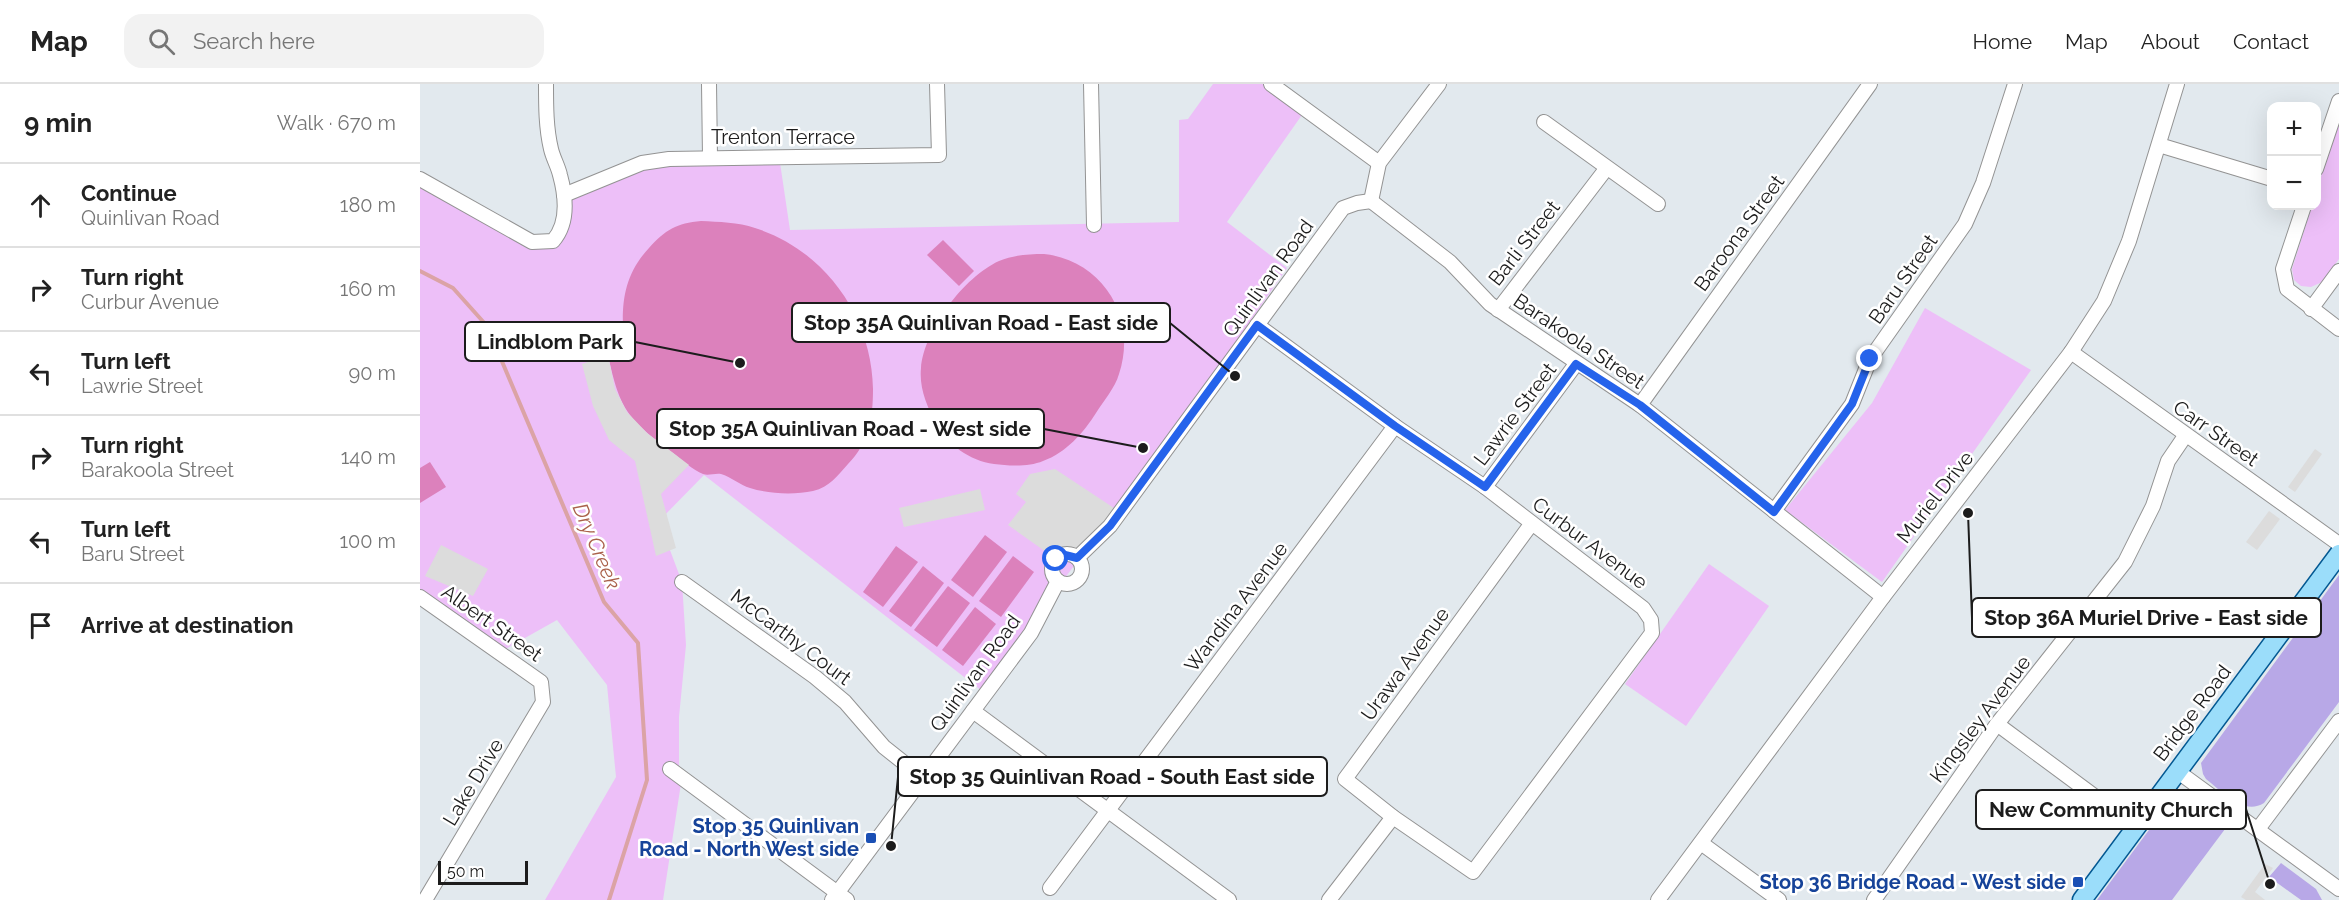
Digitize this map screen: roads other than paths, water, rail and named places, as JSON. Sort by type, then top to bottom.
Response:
[{"type":"main road","name":"Bridge Road","points":[[2082,900],[2339,554]]},
{"type":"street","points":[[420,179],[532,242],[553,241],[561,233],[565,219],[564,195],[560,174],[551,150],[547,125],[546,84]]},
{"type":"street","points":[[709,84],[710,157]]},
{"type":"street","name":"Trenton Terrace","points":[[564,195],[642,163],[669,159],[939,155],[937,84]]},
{"type":"street","points":[[1090,84],[1094,225]]},
{"type":"street","points":[[1271,84],[1379,163]]},
{"type":"street","points":[[1371,201],[1379,163],[1439,84]]},
{"type":"street","name":"Baroona Street","points":[[1640,405],[1870,84]]},
{"type":"street","name":"Baru Street","points":[[1774,512],[1852,404],[1870,359],[1965,224],[1983,183],[2015,84]]},
{"type":"street","name":"Muriel Drive","points":[[1658,900],[1883,597],[2071,352],[2104,301],[2129,241],[2177,84]]},
{"type":"street","points":[[2320,156],[2339,101]]},
{"type":"street","points":[[1544,123],[1658,204]]},
{"type":"street","points":[[2159,145],[2267,177]]},
{"type":"street","name":"Barli Street","points":[[1498,310],[1606,169]]},
{"type":"street","name":"Barakoola Street","points":[[1371,201],[1450,262],[1498,310],[1640,405],[1883,597]]},
{"type":"street","name":"Quinlivan Road","points":[[1077,558],[1110,526],[1343,208],[1357,202],[1371,201]]},
{"type":"street","points":[[2303,210],[2283,269],[2287,289],[2339,329]]},
{"type":"street","points":[[2311,309],[2339,271]]},
{"type":"street","name":"Curbur Avenue","points":[[1257,325],[1395,426],[1485,487],[1643,608],[1651,620],[1652,633],[1473,872],[1393,817]]},
{"type":"street","name":"Carr Street","points":[[2071,352],[2185,436],[2339,544]]},
{"type":"street","name":"Lawrie Street","points":[[1485,487],[1576,364]]},
{"type":"street","name":"Wandina Avenue","points":[[1050,888],[1395,426]]},
{"type":"street","name":"Kingsley Avenue","points":[[1874,900],[1997,724],[2125,562],[2153,506],[2168,461],[2185,436]]},
{"type":"street","name":"Urawa Avenue","points":[[1393,817],[1345,779],[1532,523]]},
{"type":"street","points":[[1065,555],[1077,558],[1082,568],[1077,580],[1066,584],[1058,581],[1052,570],[1054,562],[1065,555]]},
{"type":"street","name":"Quinlivan Road","points":[[839,898],[923,778],[1031,633],[1058,581]]},
{"type":"street","name":"McCarthy Court","points":[[682,582],[822,683],[845,702],[884,747],[923,778]]},
{"type":"street","name":"Albert Street","points":[[420,597],[541,682]]},
{"type":"street","name":"Lake Drive","points":[[425,900],[543,702],[541,682]]},
{"type":"street","points":[[973,711],[1229,900]]},
{"type":"street","points":[[2258,829],[2339,721]]},
{"type":"street","points":[[1997,724],[2136,827]]},
{"type":"street","points":[[670,769],[839,898]]},
{"type":"street","points":[[2177,771],[2339,889]]},
{"type":"street","points":[[1329,900],[1393,817]]},
{"type":"street","points":[[1701,843],[1779,900]]},
{"type":"waterway","name":"Dry Creek","points":[[420,271],[453,288],[487,326],[604,602],[638,643],[647,780],[609,900]]},
{"type":"place","name":"Lindblom Park","points":[[740,363]]},
{"type":"place","name":"Stop 35A Quinlivan Road - East side","points":[[1235,376]]},
{"type":"place","name":"Stop 35A Quinlivan Road - West side","points":[[1143,448]]},
{"type":"place","name":"Stop 36A Muriel Drive - East side","points":[[1968,513]]},
{"type":"place","name":"Stop 35 Quinlivan Road - North West side","points":[[871,838]]},
{"type":"place","name":"Stop 35 Quinlivan Road - South East side","points":[[891,846]]},
{"type":"place","name":"Stop 36 Bridge Road - West side","points":[[2078,882]]},
{"type":"place","name":"New Community Church","points":[[2270,884]]}]
